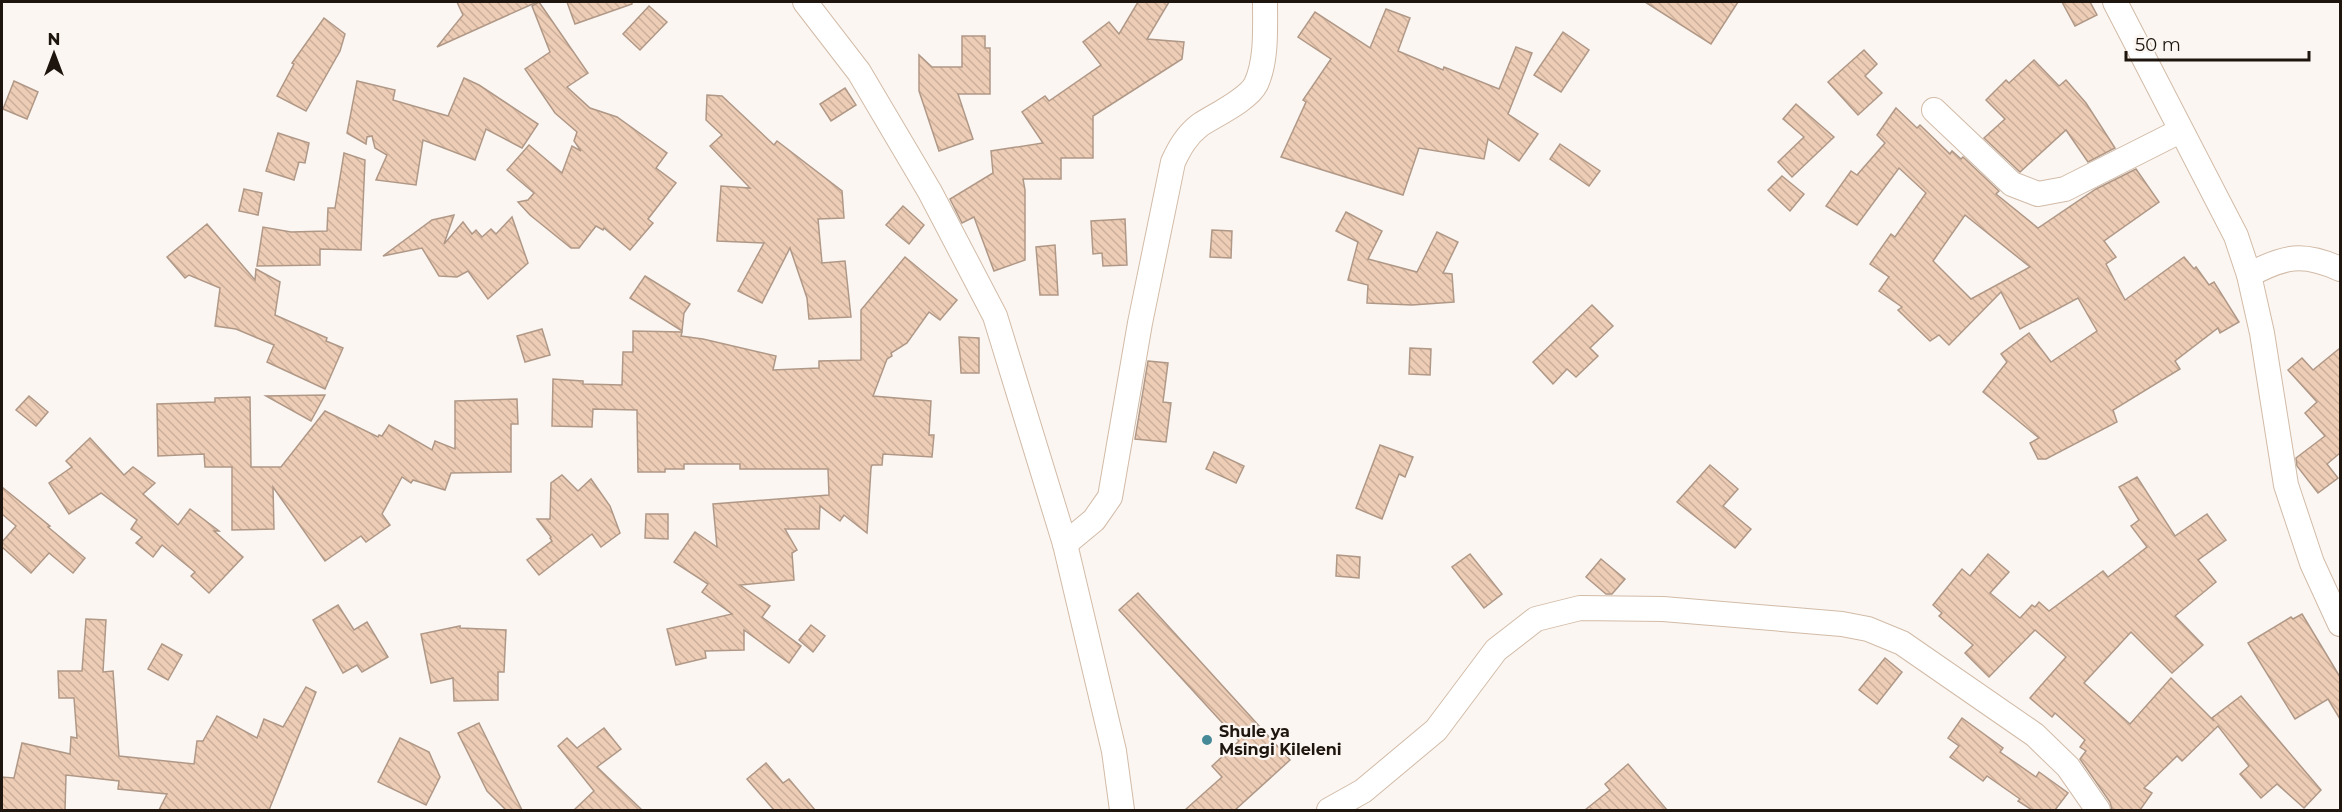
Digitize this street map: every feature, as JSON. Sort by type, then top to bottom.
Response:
[{"type":"street","points":[[805,2],[859,72],[930,192],[995,316],[1065,544],[1114,751],[1122,810]]},
{"type":"street","points":[[1065,544],[1094,520],[1110,497],[1140,323],[1173,162],[1183,142],[1199,126],[1232,106],[1255,86],[1264,55],[1265,2]]},
{"type":"street","points":[[2115,2],[2236,236],[2262,333],[2286,485],[2312,563],[2340,624]]},
{"type":"street","points":[[1934,110],[2012,184],[2038,194],[2065,189],[2180,131]]},
{"type":"street","points":[[2248,275],[2272,262],[2296,256],[2320,260],[2340,268]]},
{"type":"street","points":[[1329,810],[1363,791],[1436,730],[1496,650],[1536,619],[1580,608],[1663,609],[1842,624],[1868,629],[1902,644],[2035,735],[2068,767],[2098,810]]},
{"type":"building","points":[[457,2],[537,2],[437,47],[463,15]]},
{"type":"building","points":[[539,2],[588,73],[567,87],[590,108],[617,117],[667,153],[656,168],[676,183],[648,219],[653,223],[630,250],[604,228],[603,230],[596,226],[579,248],[571,248],[530,215],[518,202],[528,200],[534,193],[507,170],[529,145],[562,173],[572,146],[581,151],[574,141],[577,132],[555,113],[525,69],[550,52],[532,6]]},
{"type":"building","points":[[567,2],[632,2],[632,4],[575,24]]},
{"type":"building","points":[[1138,2],[1169,2],[1147,39],[1184,42],[1182,59],[1093,116],[1093,158],[1061,158],[1061,179],[1023,179],[1025,260],[994,271],[974,217],[962,223],[950,199],[993,173],[991,151],[1043,143],[1022,112],[1045,96],[1049,101],[1101,65],[1083,42],[1109,22],[1119,34]]},
{"type":"building","points":[[1645,2],[1738,2],[1711,44]]},
{"type":"building","points":[[2062,2],[2090,2],[2097,15],[2075,26]]},
{"type":"building","points":[[649,6],[667,22],[640,50],[623,34]]},
{"type":"building","points":[[1386,9],[1410,18],[1398,51],[1443,70],[1444,67],[1499,89],[1516,47],[1532,53],[1508,114],[1538,134],[1519,161],[1488,139],[1484,159],[1419,148],[1403,195],[1281,157],[1306,102],[1303,100],[1331,59],[1298,37],[1315,12],[1370,48]]},
{"type":"building","points":[[324,18],[345,34],[340,51],[306,111],[277,96],[294,64],[292,63]]},
{"type":"building","points":[[1563,32],[1589,50],[1561,92],[1534,75]]},
{"type":"building","points":[[962,36],[985,36],[985,48],[990,48],[990,94],[958,94],[973,139],[939,151],[919,91],[919,55],[932,67],[962,67]]},
{"type":"building","points":[[1864,50],[1877,64],[1865,76],[1882,93],[1858,115],[1828,82]]},
{"type":"building","points":[[2034,60],[2059,86],[2066,80],[2086,103],[2115,148],[2088,162],[2066,130],[2020,172],[1984,138],[2005,119],[1986,100],[2006,80],[2009,83]]},
{"type":"building","points":[[464,78],[479,85],[538,124],[522,148],[486,129],[475,160],[423,140],[416,185],[376,180],[387,155],[375,148],[372,136],[367,137],[366,144],[347,133],[357,81],[395,90],[393,100],[448,116]]},
{"type":"building","points":[[14,81],[38,92],[27,119],[3,109]]},
{"type":"building","points":[[845,88],[856,105],[831,121],[820,104]]},
{"type":"building","points":[[707,95],[722,96],[774,145],[777,141],[842,191],[844,218],[818,219],[822,263],[845,261],[851,317],[809,319],[807,298],[790,248],[762,303],[738,291],[764,243],[717,241],[721,186],[750,188],[710,146],[722,135],[706,120]]},
{"type":"building","points":[[1796,104],[1834,137],[1792,177],[1778,162],[1804,137],[1783,119]]},
{"type":"building","points":[[1896,108],[1917,128],[1920,125],[1950,154],[1952,151],[1961,159],[1963,157],[1999,191],[1996,194],[2038,228],[2096,189],[2136,169],[2159,202],[2104,241],[2116,257],[2106,264],[2125,300],[2184,257],[2194,269],[2196,267],[2209,285],[2214,282],[2239,322],[2220,333],[2218,328],[2175,361],[2180,369],[2113,410],[2117,422],[2046,459],[2038,459],[2030,443],[2039,438],[1983,392],[2007,362],[2001,354],[2029,333],[2051,362],[2097,331],[2078,298],[2020,329],[2001,292],[1949,345],[1939,335],[1930,341],[1898,310],[1902,307],[1879,291],[1889,277],[1870,264],[1891,234],[1895,237],[1926,193],[1899,168],[1857,225],[1826,206],[1851,171],[1857,175],[1885,143],[1877,135]],"holes":[[[1965,215],[2030,267],[1971,299],[1933,261]]]},
{"type":"building","points":[[278,133],[309,143],[305,163],[299,162],[294,180],[266,171]]},
{"type":"building","points":[[1560,144],[1600,171],[1589,186],[1550,159]]},
{"type":"building","points":[[344,153],[365,160],[361,250],[320,249],[320,265],[257,266],[263,227],[291,232],[327,231],[328,208],[335,208]]},
{"type":"building","points":[[1782,176],[1804,194],[1790,211],[1768,190]]},
{"type":"building","points":[[244,189],[262,193],[258,215],[239,211]]},
{"type":"building","points":[[903,206],[924,225],[909,244],[886,225]]},
{"type":"building","points":[[1346,212],[1382,231],[1368,259],[1417,272],[1437,232],[1458,242],[1443,273],[1452,274],[1454,302],[1412,305],[1367,303],[1368,285],[1348,280],[1358,242],[1336,231]]},
{"type":"building","points":[[454,215],[444,244],[463,222],[472,234],[476,230],[482,237],[491,229],[496,234],[512,217],[528,263],[488,299],[468,271],[457,277],[439,276],[422,248],[383,256],[432,220]]},
{"type":"building","points":[[1125,219],[1127,265],[1103,266],[1102,253],[1093,254],[1091,221]]},
{"type":"building","points":[[207,224],[255,280],[256,269],[280,282],[275,315],[327,338],[326,341],[343,348],[325,389],[267,362],[274,345],[236,329],[215,326],[220,288],[189,275],[185,278],[167,257]]},
{"type":"building","points":[[1212,230],[1232,231],[1231,258],[1210,257]]},
{"type":"building","points":[[1055,245],[1058,295],[1040,295],[1036,247]]},
{"type":"building","points":[[905,257],[957,300],[940,320],[929,312],[907,343],[891,353],[892,356],[887,359],[873,396],[931,401],[929,435],[934,435],[932,457],[883,454],[882,465],[872,465],[871,468],[867,533],[844,515],[840,521],[820,506],[819,529],[785,529],[797,550],[792,553],[794,580],[740,585],[770,606],[762,617],[801,646],[789,663],[744,630],[744,650],[705,651],[706,658],[676,665],[667,629],[732,614],[702,592],[708,584],[674,562],[695,532],[717,547],[713,504],[829,495],[828,469],[740,469],[740,464],[684,464],[684,469],[638,472],[637,410],[593,409],[592,427],[552,426],[553,379],[583,381],[583,384],[622,385],[623,352],[633,352],[633,331],[682,332],[681,336],[776,356],[773,370],[819,368],[819,361],[861,360],[861,310]]},
{"type":"building","points":[[645,276],[690,304],[684,313],[682,331],[630,298]]},
{"type":"building","points":[[1592,305],[1613,326],[1590,348],[1598,356],[1576,377],[1567,369],[1553,384],[1533,362]]},
{"type":"building","points":[[542,329],[550,355],[525,362],[517,336]]},
{"type":"building","points":[[959,337],[979,338],[979,373],[961,373]]},
{"type":"building","points":[[1410,348],[1431,349],[1430,375],[1409,374]]},
{"type":"building","points":[[2340,348],[2340,453],[2327,464],[2338,478],[2318,493],[2297,466],[2296,458],[2325,436],[2305,413],[2317,402],[2288,370],[2302,358],[2313,370]]},
{"type":"building","points":[[1148,361],[1168,363],[1163,402],[1171,403],[1166,442],[1135,439]]},
{"type":"building","points":[[325,395],[311,421],[266,396]]},
{"type":"building","points":[[29,396],[48,412],[36,426],[16,410]]},
{"type":"building","points":[[250,397],[251,467],[281,467],[325,411],[378,437],[382,436],[389,425],[432,450],[435,441],[455,449],[455,401],[517,399],[518,424],[511,424],[511,472],[451,473],[445,490],[413,480],[411,483],[402,477],[382,514],[390,525],[366,542],[361,536],[325,561],[273,487],[274,529],[232,530],[232,467],[205,467],[204,454],[158,456],[157,404],[215,402],[215,398]]},
{"type":"building","points":[[90,438],[124,475],[133,467],[155,483],[143,494],[178,525],[190,509],[219,531],[214,531],[243,557],[209,593],[191,576],[195,572],[162,545],[153,557],[136,543],[142,537],[131,529],[137,520],[101,493],[69,514],[49,483],[72,467],[66,461]]},
{"type":"building","points":[[1380,445],[1413,457],[1405,477],[1399,474],[1382,519],[1356,508]]},
{"type":"building","points":[[1214,452],[1244,466],[1236,483],[1206,469]]},
{"type":"building","points":[[1710,465],[1738,489],[1723,506],[1751,529],[1735,548],[1677,502]]},
{"type":"building","points":[[562,475],[578,491],[591,479],[610,506],[620,533],[601,547],[592,534],[539,575],[527,560],[552,541],[537,519],[550,519],[551,483]]},
{"type":"building","points":[[2137,477],[2175,536],[2207,514],[2226,540],[2198,560],[2216,582],[2175,616],[2203,645],[2172,673],[2131,632],[2084,683],[2130,724],[2171,678],[2214,721],[2212,718],[2241,696],[2321,790],[2304,808],[2277,784],[2261,798],[2240,774],[2249,766],[2218,726],[2182,761],[2177,756],[2144,788],[2152,793],[2140,810],[2112,810],[2110,802],[2080,759],[2086,751],[2080,747],[2085,740],[2055,713],[2052,717],[2030,698],[2066,657],[2035,630],[1989,677],[1965,653],[1973,645],[1939,616],[1942,613],[1933,605],[1962,569],[1970,576],[1988,554],[2009,572],[1990,593],[2020,618],[2032,605],[2035,607],[2039,602],[2049,611],[2103,571],[2108,577],[2147,547],[2131,526],[2139,520],[2119,487]]},
{"type":"building","points":[[2,487],[85,558],[73,573],[49,553],[31,573],[2,547],[2,542],[16,526],[2,514]]},
{"type":"building","points":[[646,514],[668,514],[668,539],[645,538]]},
{"type":"building","points":[[1470,554],[1502,594],[1484,608],[1452,567]]},
{"type":"building","points":[[1337,555],[1360,557],[1359,578],[1336,576]]},
{"type":"building","points":[[1601,559],[1625,579],[1612,594],[1606,594],[1586,577]]},
{"type":"building","points":[[1138,593],[1290,760],[1235,810],[1185,810],[1222,777],[1212,766],[1239,741],[1119,610]]},
{"type":"building","points":[[338,605],[354,630],[367,622],[388,657],[362,672],[357,665],[343,673],[313,620]]},
{"type":"building","points":[[2302,614],[2340,677],[2340,719],[2328,699],[2295,719],[2248,643],[2291,617],[2293,619]]},
{"type":"building","points":[[86,619],[106,620],[103,672],[113,671],[119,756],[194,764],[197,741],[203,741],[217,716],[257,738],[264,719],[283,727],[306,687],[316,692],[269,810],[159,810],[167,794],[118,789],[119,781],[66,775],[65,810],[2,810],[2,777],[14,778],[22,743],[70,754],[71,737],[77,738],[74,698],[59,698],[58,671],[82,671]]},
{"type":"building","points":[[811,625],[825,636],[813,652],[799,640]]},
{"type":"building","points":[[460,626],[460,628],[506,630],[504,672],[498,672],[498,700],[454,701],[453,678],[431,683],[421,634]]},
{"type":"building","points":[[162,644],[182,655],[168,680],[148,669]]},
{"type":"building","points":[[1885,658],[1902,672],[1877,704],[1859,690]]},
{"type":"building","points":[[1962,718],[2003,748],[2000,752],[2036,777],[2039,772],[2068,793],[2055,810],[2032,810],[1987,776],[1983,781],[1950,757],[1959,746],[1948,738]]},
{"type":"building","points":[[479,723],[522,810],[506,810],[487,791],[458,733]]},
{"type":"building","points":[[604,728],[621,749],[597,767],[642,810],[574,810],[594,791],[558,746],[567,738],[577,748]]},
{"type":"building","points":[[400,738],[429,752],[440,777],[426,805],[378,782]]},
{"type":"building","points":[[766,763],[783,783],[789,779],[815,810],[774,810],[747,779]]},
{"type":"building","points":[[1628,764],[1667,810],[1585,810],[1610,790],[1605,784]]},
{"type":"place","name":"Shule ya Msingi Kileleni","points":[[1207,740]]}]
